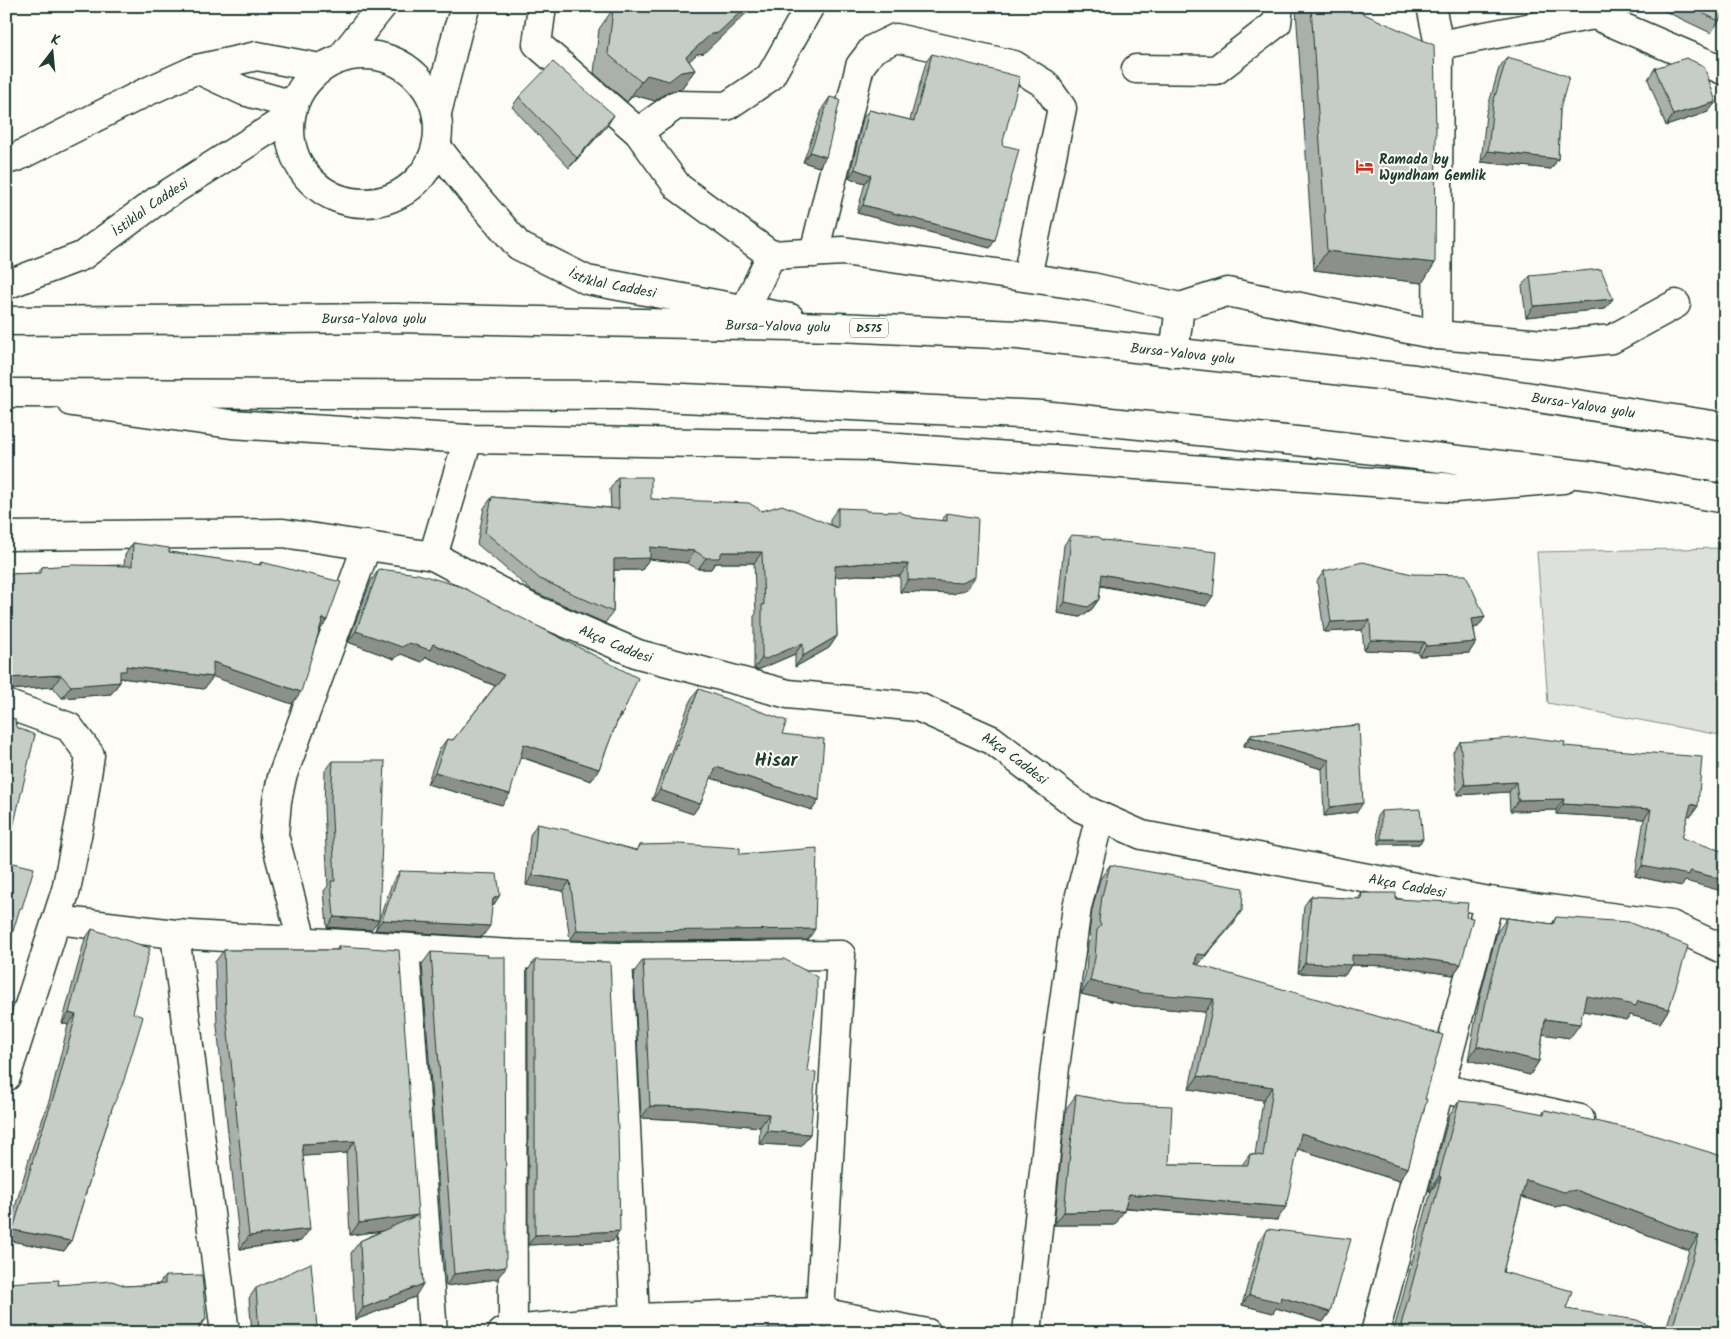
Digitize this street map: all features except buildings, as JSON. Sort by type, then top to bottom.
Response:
[{"type":"main road","points":[[382,6],[331,63],[302,85],[291,111],[289,130],[293,154],[305,175],[323,191],[346,201],[371,203],[395,197],[416,182],[431,162],[437,147],[437,113],[458,29],[466,6]]},
{"type":"main road","points":[[542,6],[538,44],[638,132],[678,187],[771,255],[843,251],[1092,287],[1180,307],[1227,292],[1437,335],[1556,345],[1612,339],[1676,304]]},
{"type":"main road","points":[[638,132],[676,105],[727,106],[770,77],[810,6]]},
{"type":"main road","points":[[1136,69],[1216,70],[1277,23],[1279,6]]},
{"type":"main road","points":[[1431,6],[1439,45],[1437,335]]},
{"type":"main road","points":[[1439,45],[1602,11],[1725,71]]},
{"type":"main road","points":[[814,253],[860,66],[873,49],[896,38],[1014,65],[1045,84],[1062,108],[1027,278]]},
{"type":"main road","points":[[6,160],[17,157],[144,93],[197,69],[257,56],[331,63],[365,54],[389,59],[411,71],[428,90],[437,113]]},
{"type":"main road","points":[[197,69],[291,111]]},
{"type":"main road","name":"İstiklal Caddesi","points":[[6,285],[82,256],[158,200],[291,111]]},
{"type":"main road","name":"İstiklal Caddesi","points":[[437,147],[471,192],[519,246],[587,280],[735,318]]},
{"type":"main road","points":[[735,318],[771,255]]},
{"type":"main road","points":[[1174,353],[1180,307]]},
{"type":"main road","name":"Bursa-Yalova yolu","points":[[6,321],[735,318],[838,327],[1018,335],[1415,379],[1725,427]]},
{"type":"main road","points":[[9,393],[230,424],[468,439],[871,446],[1455,488],[1594,476]]},
{"type":"main road","points":[[9,393],[620,395],[1042,415],[1306,442],[1594,476],[1725,499]]},
{"type":"main road","points":[[433,556],[468,439]]},
{"type":"main road","name":"Akça Caddesi","points":[[6,536],[283,533],[433,556],[531,608],[638,654],[788,694],[918,707],[992,740],[1081,808],[1142,835],[1489,901],[1670,925],[1725,950]]},
{"type":"main road","points":[[302,941],[274,835],[276,801],[282,777],[367,545]]},
{"type":"main road","points":[[6,704],[69,727],[90,755],[81,816],[66,890],[6,1077]]},
{"type":"main road","points":[[1027,1333],[1055,1067],[1077,907],[1100,816]]},
{"type":"main road","points":[[1375,1333],[1489,901]]},
{"type":"main road","points":[[57,920],[176,934],[512,954],[618,957],[841,955],[820,1312]]},
{"type":"main road","points":[[176,934],[225,1333]]},
{"type":"main road","points":[[405,948],[433,1333]]},
{"type":"main road","points":[[512,954],[508,1331],[635,1318],[820,1312],[927,1333]]},
{"type":"main road","points":[[618,957],[635,1318]]},
{"type":"main road","points":[[1440,1088],[1605,1124]]},
{"type":"shaded area","points":[[1725,548],[1725,736],[1548,703],[1537,552]]},
{"type":"place","name":"Ramada by Wyndham Gemlik","points":[[1365,167]]},
{"type":"district","name":"Hisar","points":[[776,759]]}]
